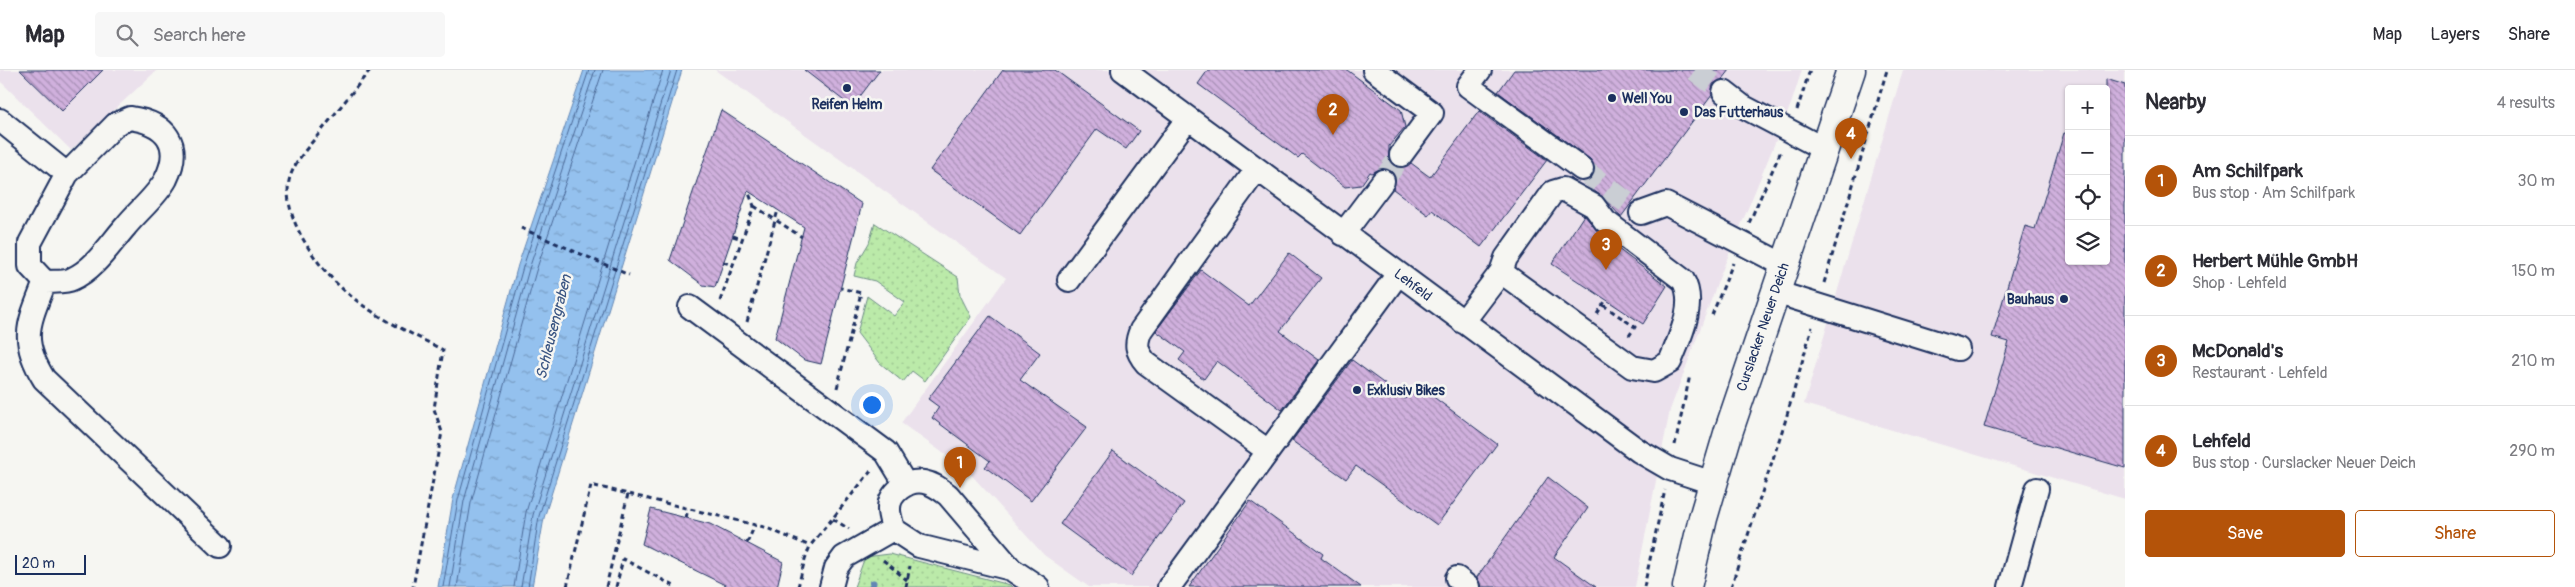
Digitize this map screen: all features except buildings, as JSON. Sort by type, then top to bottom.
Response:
[{"type":"main road","name":"Curslacker Neuer Deich","points":[[1687,587],[1713,483],[1784,265],[1851,70]]},
{"type":"street","name":"Lehfeld","points":[[1123,70],[1639,451],[1670,469],[1713,483]]},
{"type":"street","points":[[1374,70],[1432,113],[1401,155]]},
{"type":"street","points":[[1480,70],[1468,86],[1582,169]]},
{"type":"street","points":[[1724,92],[1742,106],[1824,149]]},
{"type":"street","points":[[130,118],[146,120],[161,128],[172,142],[172,161],[165,180],[92,266],[71,280],[45,282],[30,266],[30,243],[67,174],[116,124],[130,118]]},
{"type":"street","points":[[1069,280],[1188,118]]},
{"type":"street","points":[[0,120],[67,174]]},
{"type":"street","points":[[1257,169],[1141,330],[1137,341],[1137,353],[1146,363],[1268,451]]},
{"type":"street","points":[[1343,234],[1383,181]]},
{"type":"street","points":[[1463,322],[1501,272],[1506,258],[1553,192],[1563,189],[1594,206],[1605,220],[1683,280],[1689,294],[1681,332],[1670,362],[1654,371],[1632,367],[1501,272]]},
{"type":"street","points":[[1641,213],[1666,204],[1784,265]]},
{"type":"street","points":[[1169,587],[1398,274]]},
{"type":"street","points":[[45,282],[31,316],[27,341],[32,360],[44,379],[220,546]]},
{"type":"street","points":[[1775,292],[1958,349]]},
{"type":"street","points":[[690,307],[886,452],[906,485]]},
{"type":"street","points":[[1011,569],[919,546],[893,529],[888,509],[894,495],[906,485],[922,482],[936,486],[948,495],[1011,569],[1038,587]]},
{"type":"street","points":[[2010,587],[2037,489]]},
{"type":"street","points":[[831,587],[836,568],[844,557],[893,529]]},
{"type":"path","points":[[370,70],[300,158],[290,178],[290,208],[298,230],[311,253],[325,273],[345,293],[377,316],[443,350],[434,409],[442,432],[413,587]]},
{"type":"path","points":[[1712,316],[1741,243],[1790,131],[1810,70]]},
{"type":"path","points":[[748,191],[754,206],[802,237]]},
{"type":"path","points":[[717,309],[754,206]]},
{"type":"path","points":[[745,330],[778,210]]},
{"type":"path","points":[[521,228],[629,275]]},
{"type":"path","points":[[733,236],[742,239]]},
{"type":"path","points":[[724,262],[733,265]]},
{"type":"path","points":[[835,397],[862,293],[841,288]]},
{"type":"path","points":[[1644,587],[1690,372]]},
{"type":"path","points":[[798,587],[810,546],[886,452]]},
{"type":"path","points":[[567,587],[591,485],[755,526],[810,546]]},
{"type":"path","points":[[606,587],[628,494]]},
{"type":"path","points":[[686,518],[688,509]]},
{"type":"path","points":[[746,543],[755,526]]},
{"type":"path","points":[[616,587],[623,559],[676,587]]},
{"type":"shaded area","points":[[0,70],[157,70],[71,150],[0,81]]},
{"type":"shaded area","points":[[715,70],[1802,70],[1791,104],[1720,276],[1670,410],[1635,587],[1089,587],[1044,555],[967,470],[901,423],[1006,278]]},
{"type":"shaded area","points":[[1903,70],[2125,70],[2125,499],[1804,404]]},
{"type":"green space","points":[[875,223],[958,277],[960,295],[971,317],[925,381],[912,371],[903,382],[880,363],[857,333],[867,296],[894,316],[905,302],[875,281],[854,276],[857,263],[869,243]]},
{"type":"green space","points":[[890,554],[1012,587],[854,587],[865,557]]},
{"type":"water","name":"Schleusengraben","points":[[584,70],[682,70],[544,518],[532,587],[438,587],[453,499],[518,265]]},
{"type":"waterway","points":[[872,587],[873,583]]},
{"type":"tunnel","points":[[1695,70],[1724,92]]},
{"type":"tunnel","points":[[1383,181],[1401,155]]},
{"type":"tunnel","points":[[1582,169],[1641,213]]},
{"type":"place","name":"Reifen Helm","points":[[847,88]]},
{"type":"place","name":"Well You","points":[[1612,98]]},
{"type":"place","name":"Das Futterhaus","points":[[1684,112]]},
{"type":"place","name":"Herbert Mühle GmbH","points":[[1333,135]]},
{"type":"place","name":"Lehfeld","points":[[1851,159]]},
{"type":"place","name":"McDonald's","points":[[1606,270]]},
{"type":"place","name":"Bauhaus","points":[[2064,299]]},
{"type":"place","name":"Exklusiv Bikes","points":[[1357,390]]},
{"type":"place","name":"Am Schilfpark","points":[[960,488]]}]
